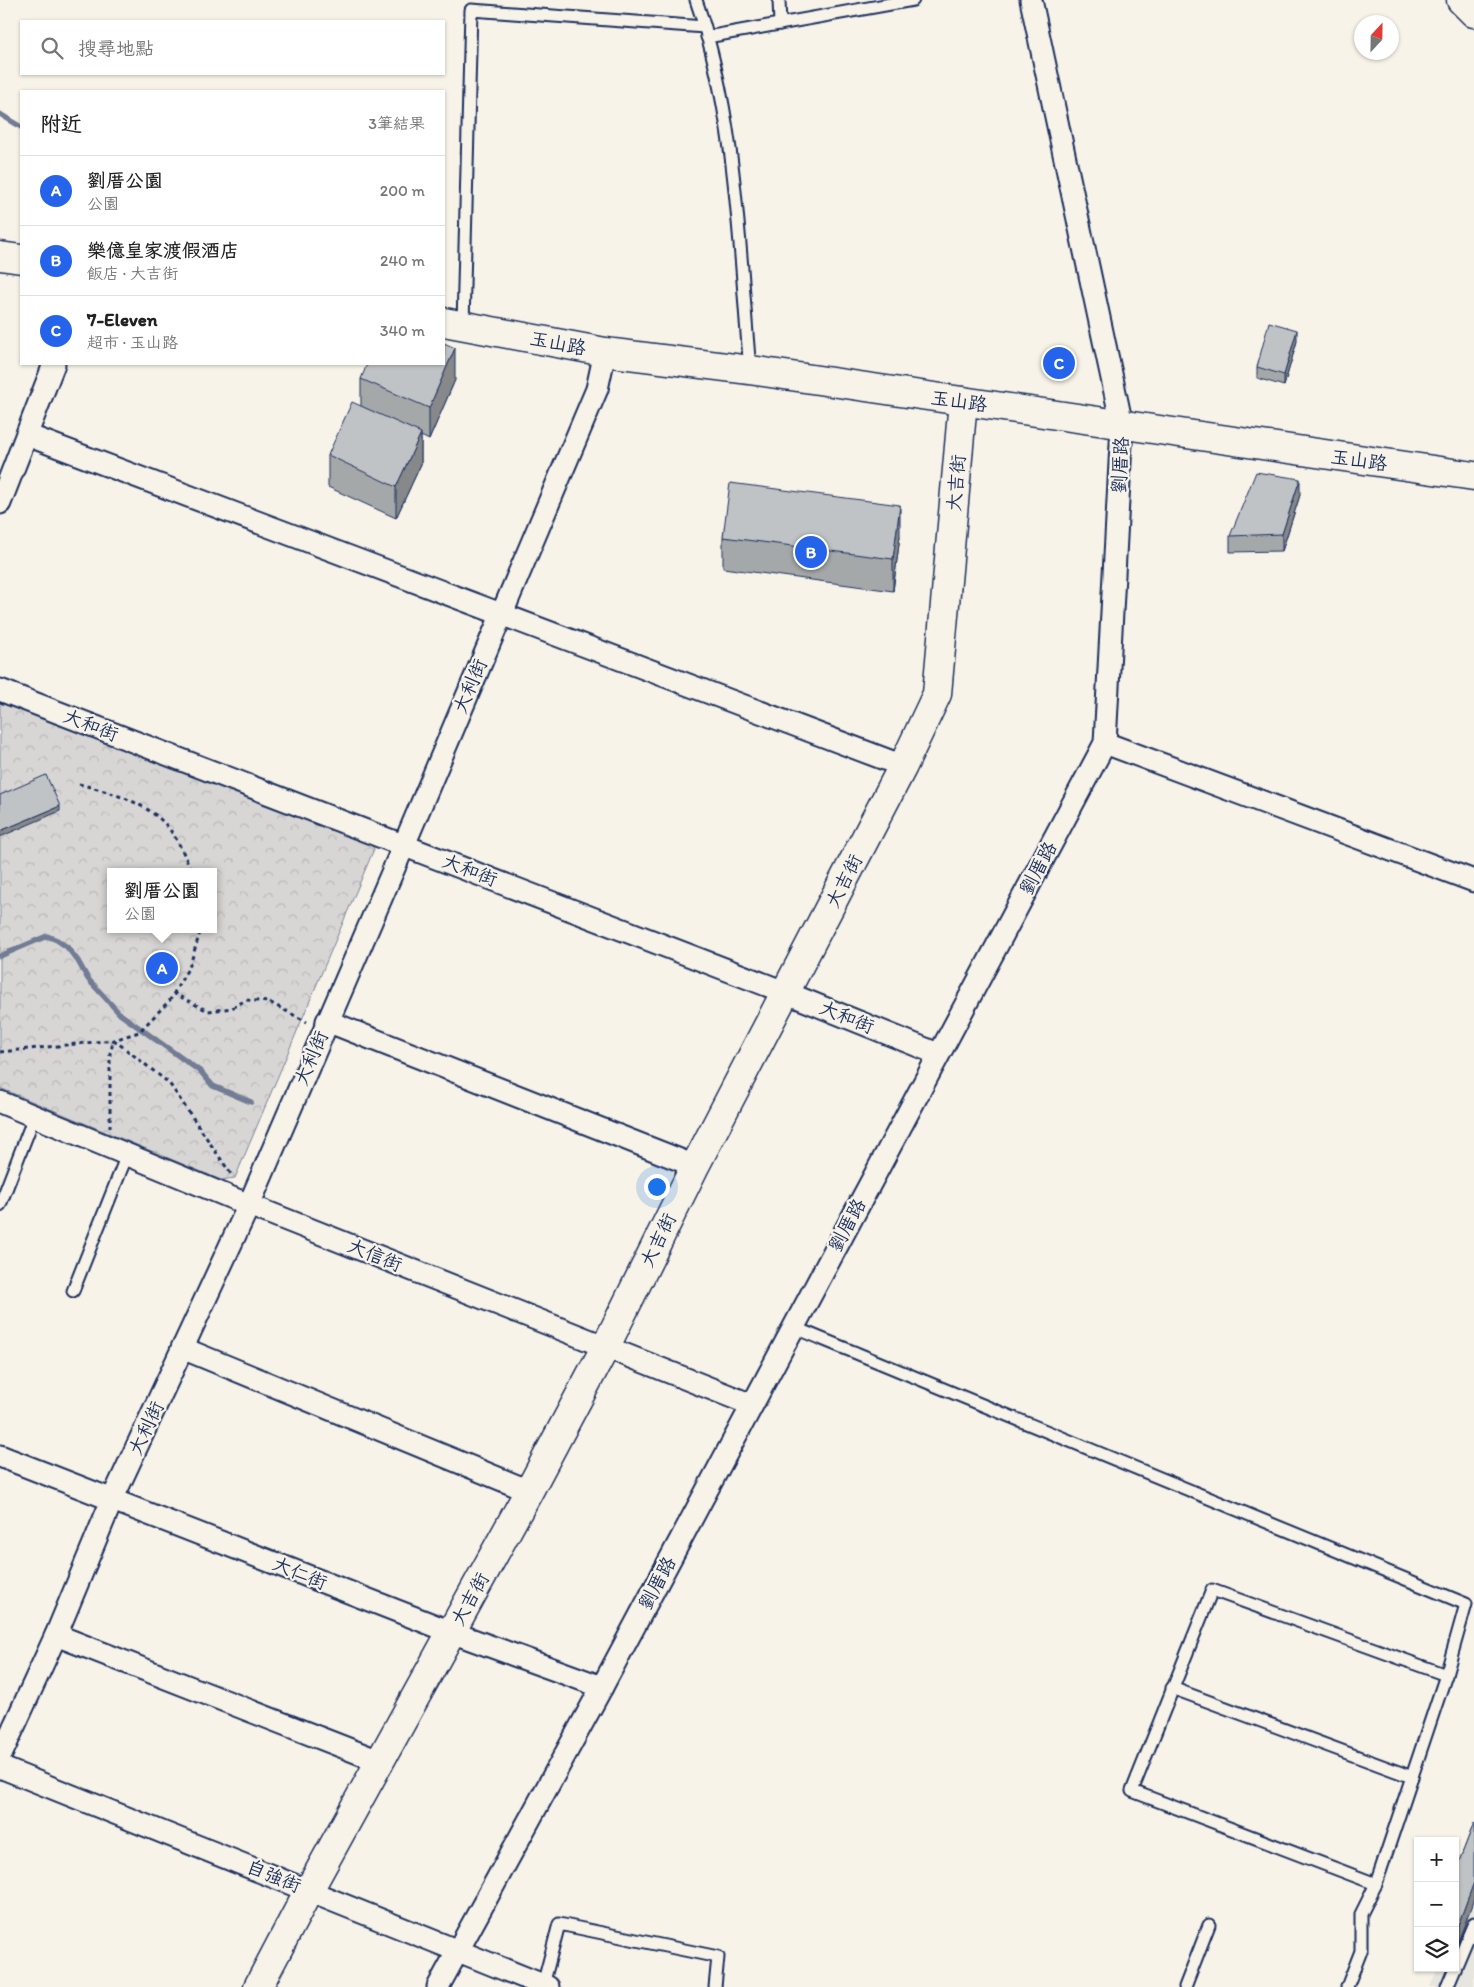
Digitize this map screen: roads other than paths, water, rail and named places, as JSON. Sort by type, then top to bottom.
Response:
[{"type":"street","name":"劉厝路","points":[[438,1987],[602,1687],[1105,743],[1122,425],[1031,0]]},
{"type":"street","points":[[1462,0],[1474,13]]},
{"type":"street","points":[[0,256],[20,259]]},
{"type":"street","name":"玉山路","points":[[454,324],[605,352],[750,370],[1474,476]]},
{"type":"street","name":"大利街","points":[[0,1757],[56,1635],[112,1500],[249,1205],[404,845],[500,613],[596,389],[605,352]]},
{"type":"street","points":[[0,504],[54,365]]},
{"type":"street","name":"大吉街","points":[[258,1987],[308,1890],[529,1491],[606,1346],[695,1166],[787,993],[903,766],[937,694],[963,401]]},
{"type":"street","points":[[27,435],[903,766]]},
{"type":"street","name":"大和街","points":[[0,690],[787,993],[938,1054]]},
{"type":"street","points":[[1105,743],[1474,881]]},
{"type":"street","points":[[325,1025],[695,1166]]},
{"type":"street","name":"大信街","points":[[0,1102],[249,1205],[752,1405]]},
{"type":"street","points":[[182,1348],[529,1491]]},
{"type":"street","name":"大仁街","points":[[0,1456],[451,1632],[602,1687]]},
{"type":"street","points":[[56,1635],[379,1761]]},
{"type":"street","name":"自強街","points":[[0,1767],[546,1986]]},
{"type":"lane","points":[[696,0],[706,32],[728,129],[750,370]]},
{"type":"lane","points":[[779,0],[780,24]]},
{"type":"lane","points":[[454,324],[471,10],[706,32],[780,24],[913,0]]},
{"type":"lane","points":[[0,1205],[34,1117]]},
{"type":"lane","points":[[73,1290],[127,1155]]},
{"type":"lane","points":[[793,1327],[1466,1604],[1446,1675],[1376,1884],[1361,1914],[1361,1951],[1347,1987]]},
{"type":"lane","points":[[1376,1884],[1132,1791],[1212,1590],[1446,1675]]},
{"type":"lane","points":[[1172,1688],[1412,1777]]},
{"type":"lane","points":[[546,1986],[560,1924],[718,1957],[715,1987]]},
{"type":"lane","points":[[1459,1959],[1474,1924]]},
{"type":"lane","points":[[1185,1987],[1209,1925]]},
{"type":"lane","points":[[1447,1987],[1453,1972]]},
{"type":"waterway","points":[[0,114],[20,126]]},
{"type":"waterway","points":[[0,956],[47,936],[57,940],[67,947],[78,961],[88,979],[120,1014],[201,1072],[213,1086],[251,1102]]},
{"type":"place","name":"7-Eleven","points":[[1059,363]]},
{"type":"place","name":"樂億皇家渡假酒店","points":[[811,552]]},
{"type":"place","name":"劉厝公園","points":[[162,968]]}]
